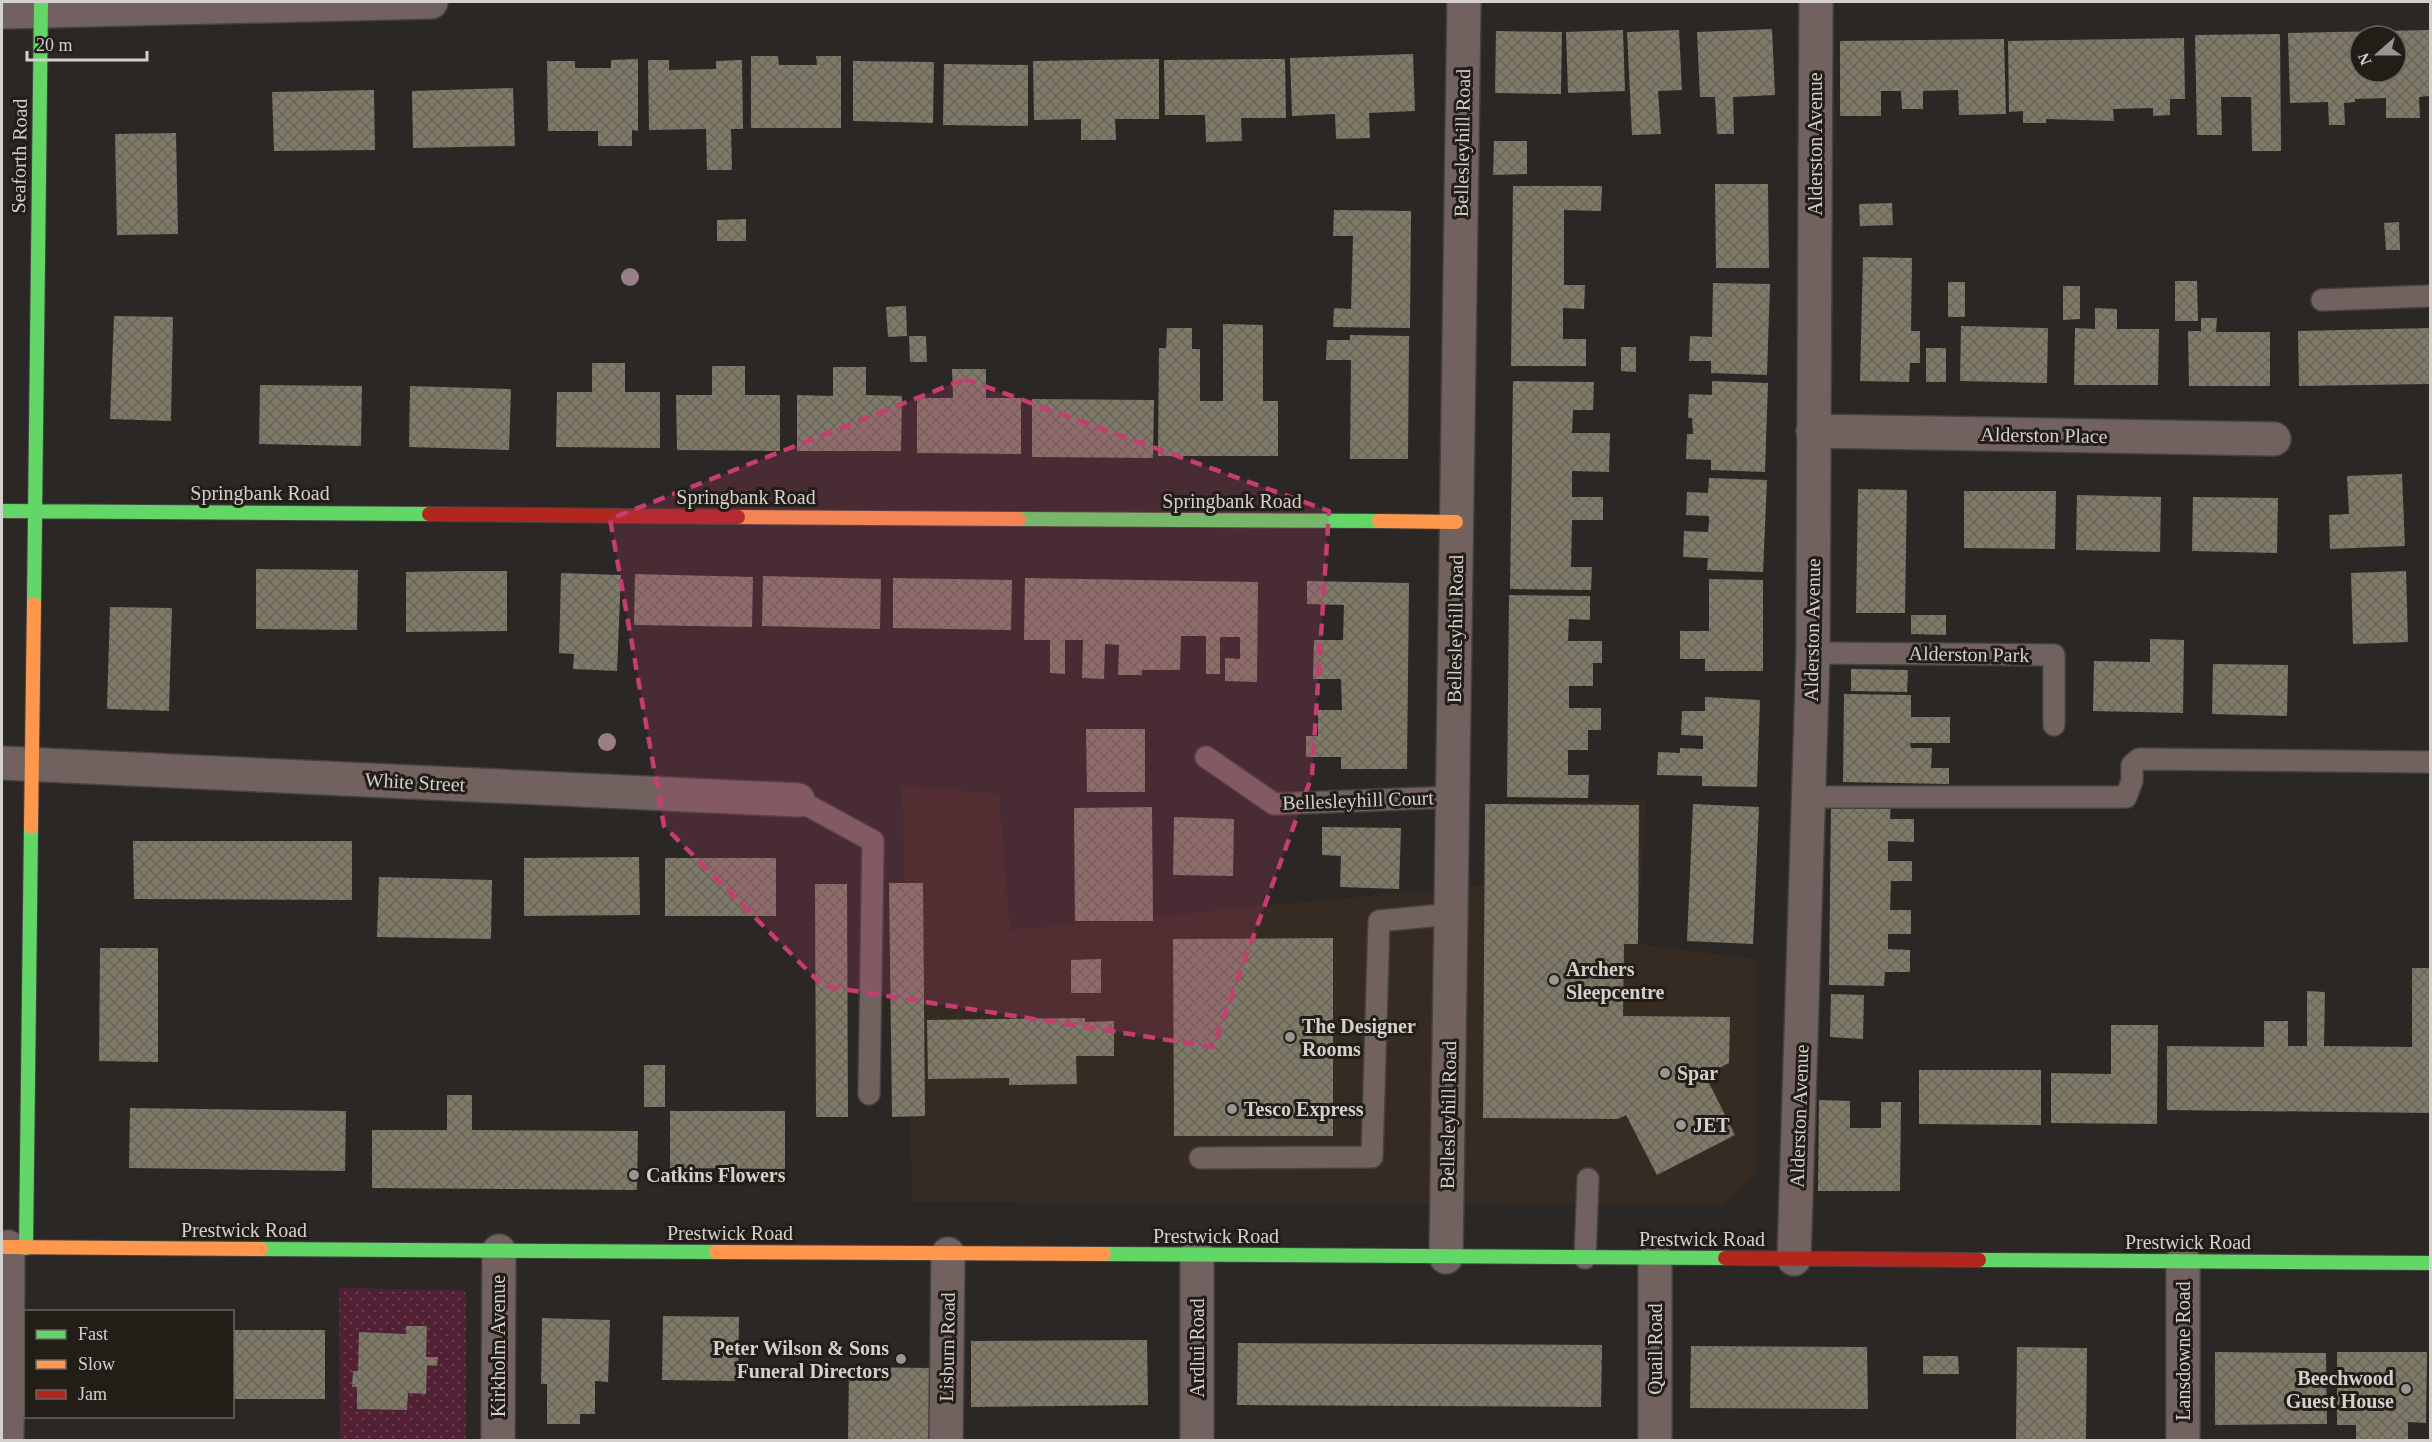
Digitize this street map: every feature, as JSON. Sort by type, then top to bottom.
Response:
[{"type":"street","points":[[2,12],[41,6],[431,2]]},
{"type":"street","name":"Bellesleyhill Road","points":[[1446,1257],[1464,2]]},
{"type":"street","name":"Alderston Avenue","points":[[1794,1259],[1813,653],[1816,2]]},
{"type":"street","name":"Seaforth Road","points":[[12,1248],[17,763],[34,510],[41,6]]},
{"type":"street","name":"Alderston Place","points":[[1814,431],[2274,439]]},
{"type":"street","name":"Springbank Road","points":[[2,511],[1456,522]]},
{"type":"street","name":"White Street","points":[[17,763],[798,800]]},
{"type":"street","points":[[7,1440],[12,1248]]},
{"type":"street","name":"Prestwick Road","points":[[12,1248],[2430,1263]]},
{"type":"street","name":"Kirkholm Avenue","points":[[498,1440],[499,1251]]},
{"type":"street","name":"Lisburn Road","points":[[946,1440],[948,1254]]},
{"type":"street","name":"Ardlui Road","points":[[1197,1255],[1197,1440]]},
{"type":"street","name":"Quail Road","points":[[1655,1258],[1655,1440]]},
{"type":"street","name":"Lansdowne Road","points":[[2182,1440],[2183,1261]]},
{"type":"lane","points":[[2322,300],[2430,296]]},
{"type":"lane","name":"Alderston Park","points":[[1813,653],[2054,655],[2054,725]]},
{"type":"lane","name":"Bellesleyhill Court","points":[[1206,757],[1274,804],[1453,797]]},
{"type":"lane","points":[[1809,797],[2126,796],[2132,781],[2132,765],[2139,759],[2430,762]]},
{"type":"lane","points":[[798,800],[873,841],[869,1094]]},
{"type":"lane","points":[[1200,1158],[1372,1157],[1379,921],[1451,914]]},
{"type":"lane","points":[[1585,1258],[1588,1179]]},
{"type":"highlighted area","points":[[965,379],[1329,511],[1312,776],[1213,1047],[823,986],[664,826],[610,519]]},
{"type":"shaded area","points":[[902,785],[999,794],[1010,930],[1484,885],[1485,804],[1646,800],[1638,944],[1757,959],[1756,1172],[1723,1205],[912,1202]]},
{"type":"shaded area","points":[[339,1288],[461,1290],[466,1293],[466,1440],[340,1440]]},
{"type":"building","points":[[1772,29],[1775,95],[1733,97],[1734,134],[1717,134],[1715,97],[1700,97],[1697,32]]},
{"type":"building","points":[[1623,30],[1625,91],[1568,93],[1566,32]]},
{"type":"building","points":[[1679,30],[1682,90],[1658,91],[1661,134],[1632,135],[1627,32]]},
{"type":"building","points":[[2408,30],[2430,30],[2430,96],[2419,97],[2420,118],[2386,118],[2386,98],[2355,99],[2355,102],[2344,103],[2345,125],[2329,125],[2328,102],[2290,103],[2288,33],[2348,32],[2348,84],[2408,84]]},
{"type":"building","points":[[1496,31],[1562,32],[1561,94],[1495,93]]},
{"type":"building","points":[[2280,34],[2281,151],[2252,151],[2251,97],[2221,97],[2222,135],[2197,135],[2195,35]]},
{"type":"building","points":[[2184,38],[2185,99],[2170,99],[2170,115],[2153,116],[2153,108],[2113,109],[2114,121],[2046,119],[2046,123],[2023,123],[2023,111],[2009,112],[2008,41]]},
{"type":"building","points":[[2004,39],[2006,114],[1959,115],[1958,90],[1923,91],[1923,109],[1902,109],[1901,91],[1881,91],[1881,116],[1840,116],[1840,41]]},
{"type":"building","points":[[1413,54],[1415,111],[1369,113],[1370,138],[1336,139],[1335,114],[1292,116],[1290,58]]},
{"type":"building","points":[[751,56],[778,56],[779,65],[817,65],[816,56],[841,56],[841,128],[751,128]]},
{"type":"building","points":[[638,59],[638,131],[632,130],[632,146],[598,146],[598,131],[548,131],[547,61],[575,61],[575,68],[611,68],[611,60]]},
{"type":"building","points":[[1159,59],[1159,119],[1115,119],[1116,140],[1081,140],[1081,119],[1034,120],[1033,61]]},
{"type":"building","points":[[1285,59],[1286,118],[1241,118],[1242,141],[1206,142],[1205,115],[1165,115],[1164,60]]},
{"type":"building","points":[[648,60],[669,60],[669,70],[716,69],[716,61],[742,60],[743,129],[731,129],[732,170],[707,170],[706,129],[649,130]]},
{"type":"building","points":[[853,61],[934,62],[933,123],[853,121]]},
{"type":"building","points":[[944,64],[1028,65],[1028,126],[943,125]]},
{"type":"building","points":[[513,88],[515,146],[413,148],[412,91]]},
{"type":"building","points":[[374,90],[375,150],[274,151],[272,92]]},
{"type":"building","points":[[176,133],[178,234],[117,235],[115,134]]},
{"type":"building","points":[[1494,141],[1527,141],[1527,174],[1493,175]]},
{"type":"building","points":[[1715,184],[1768,184],[1769,268],[1716,268]]},
{"type":"building","points":[[1513,186],[1602,186],[1601,211],[1564,210],[1564,285],[1585,285],[1584,309],[1563,308],[1563,339],[1586,339],[1586,366],[1511,366]]},
{"type":"building","points":[[1892,203],[1893,225],[1860,226],[1859,204]]},
{"type":"building","points":[[1334,210],[1411,211],[1410,328],[1333,327],[1334,308],[1351,309],[1353,236],[1333,236]]},
{"type":"building","points":[[746,219],[746,241],[717,241],[717,220]]},
{"type":"building","points":[[2399,222],[2400,250],[2386,250],[2384,223]]},
{"type":"building","points":[[1863,257],[1912,258],[1911,331],[1920,331],[1920,363],[1910,363],[1909,382],[1860,381]]},
{"type":"building","points":[[2175,281],[2197,281],[2198,321],[2175,321]]},
{"type":"building","points":[[1948,282],[1965,282],[1965,317],[1948,317]]},
{"type":"building","points":[[1713,283],[1770,284],[1767,375],[1711,373],[1711,361],[1689,361],[1690,336],[1712,337]]},
{"type":"building","points":[[2063,286],[2080,286],[2080,319],[2063,320]]},
{"type":"building","points":[[906,306],[907,336],[888,337],[886,307]]},
{"type":"building","points":[[2095,308],[2117,309],[2117,329],[2159,329],[2158,385],[2074,385],[2075,328],[2095,329]]},
{"type":"building","points":[[114,316],[173,317],[171,421],[110,419]]},
{"type":"building","points":[[2201,318],[2217,318],[2216,332],[2270,332],[2270,386],[2189,386],[2188,331],[2201,331]]},
{"type":"building","points":[[1223,324],[1263,325],[1263,401],[1278,401],[1278,456],[1158,456],[1159,348],[1166,348],[1167,328],[1192,328],[1192,349],[1200,349],[1200,401],[1223,401]]},
{"type":"building","points":[[1961,326],[2048,328],[2047,383],[1960,381]]},
{"type":"building","points":[[2430,328],[2430,384],[2299,386],[2298,331]]},
{"type":"building","points":[[1350,335],[1409,336],[1408,459],[1350,459],[1351,360],[1326,360],[1327,340],[1350,340]]},
{"type":"building","points":[[909,336],[926,336],[927,362],[910,362]]},
{"type":"building","points":[[1621,347],[1636,347],[1636,372],[1621,371]]},
{"type":"building","points":[[1926,348],[1946,348],[1946,382],[1926,382]]},
{"type":"building","points":[[592,363],[625,363],[625,392],[660,392],[660,448],[556,447],[557,392],[592,392]]},
{"type":"building","points":[[712,366],[745,366],[745,395],[780,395],[780,451],[677,450],[676,395],[712,395]]},
{"type":"building","points":[[833,367],[866,367],[866,395],[902,396],[901,451],[797,451],[797,395],[833,396]]},
{"type":"building","points":[[952,369],[986,369],[986,398],[1021,398],[1021,454],[917,453],[917,398],[953,398]]},
{"type":"building","points":[[1513,381],[1594,382],[1593,410],[1573,410],[1572,433],[1610,433],[1609,472],[1572,471],[1572,497],[1603,497],[1603,520],[1572,520],[1571,567],[1592,567],[1591,590],[1510,589]]},
{"type":"building","points":[[1712,381],[1768,383],[1765,472],[1711,470],[1711,460],[1686,459],[1687,434],[1693,434],[1692,418],[1688,418],[1689,394],[1712,395]]},
{"type":"building","points":[[260,385],[362,386],[361,446],[259,444]]},
{"type":"building","points":[[410,386],[511,389],[509,450],[409,447]]},
{"type":"building","points":[[1032,399],[1154,400],[1153,458],[1032,457]]},
{"type":"building","points":[[2402,474],[2405,546],[2330,549],[2329,515],[2349,514],[2347,476]]},
{"type":"building","points":[[1709,478],[1767,480],[1763,572],[1707,570],[1708,558],[1683,557],[1684,531],[1708,532],[1709,523],[1709,516],[1686,515],[1687,492],[1708,493]]},
{"type":"building","points":[[1858,489],[1907,490],[1905,613],[1856,613]]},
{"type":"building","points":[[1964,491],[2056,491],[2055,549],[1964,548]]},
{"type":"building","points":[[2077,495],[2161,497],[2160,552],[2076,550]]},
{"type":"building","points":[[2193,497],[2278,498],[2277,553],[2192,551]]},
{"type":"building","points":[[256,569],[358,570],[357,630],[256,629]]},
{"type":"building","points":[[507,571],[507,631],[406,632],[406,572]]},
{"type":"building","points":[[2406,571],[2408,642],[2353,644],[2351,573]]},
{"type":"building","points":[[561,573],[621,575],[617,671],[573,669],[574,654],[559,653]]},
{"type":"building","points":[[635,574],[753,577],[752,627],[634,625]]},
{"type":"building","points":[[763,576],[881,579],[880,629],[762,626]]},
{"type":"building","points":[[893,578],[1012,580],[1011,630],[893,628]]},
{"type":"building","points":[[1025,578],[1258,582],[1257,682],[1225,681],[1225,658],[1240,659],[1240,637],[1220,637],[1220,674],[1206,674],[1206,636],[1181,636],[1180,670],[1142,670],[1142,675],[1118,675],[1119,645],[1105,644],[1104,679],[1082,678],[1083,640],[1065,640],[1065,674],[1050,673],[1050,640],[1024,640]]},
{"type":"building","points":[[1709,579],[1763,580],[1763,671],[1705,671],[1705,659],[1680,659],[1680,631],[1709,631]]},
{"type":"building","points":[[1307,581],[1409,583],[1407,769],[1341,769],[1341,757],[1306,757],[1306,736],[1318,736],[1318,710],[1342,710],[1341,679],[1313,679],[1314,640],[1343,640],[1344,605],[1307,604]]},
{"type":"building","points":[[1509,595],[1590,596],[1590,620],[1569,619],[1568,641],[1602,641],[1602,663],[1593,663],[1593,686],[1569,686],[1569,708],[1601,708],[1601,730],[1588,730],[1588,750],[1568,750],[1568,775],[1589,775],[1588,798],[1507,797]]},
{"type":"building","points":[[110,607],[172,608],[169,711],[107,709]]},
{"type":"building","points":[[1911,615],[1946,615],[1946,635],[1911,634]]},
{"type":"building","points":[[2150,639],[2184,640],[2183,713],[2093,711],[2094,661],[2150,662]]},
{"type":"building","points":[[2213,664],[2288,665],[2287,716],[2212,714]]},
{"type":"building","points":[[1851,669],[1908,670],[1907,692],[1851,691]]},
{"type":"building","points":[[1844,694],[1911,695],[1911,717],[1950,717],[1950,743],[1910,743],[1911,748],[1932,748],[1931,768],[1949,768],[1949,784],[1843,782]]},
{"type":"building","points":[[1705,697],[1760,700],[1757,787],[1702,786],[1702,776],[1657,775],[1658,752],[1680,753],[1680,748],[1703,749],[1703,736],[1681,735],[1682,711],[1705,711]]},
{"type":"building","points":[[1086,729],[1145,729],[1145,792],[1087,792]]},
{"type":"building","points":[[1831,803],[1891,803],[1890,819],[1914,819],[1914,842],[1888,841],[1888,861],[1912,861],[1912,881],[1891,881],[1890,910],[1911,910],[1911,934],[1888,934],[1888,949],[1910,950],[1910,972],[1885,972],[1884,986],[1829,985]]},
{"type":"building","name":"Archers Sleepcentre","points":[[1485,804],[1639,805],[1638,944],[1624,944],[1623,1016],[1730,1017],[1729,1063],[1705,1075],[1735,1135],[1657,1175],[1626,1115],[1618,1119],[1483,1118]]},
{"type":"building","points":[[1693,804],[1759,807],[1753,944],[1687,941]]},
{"type":"building","points":[[1152,807],[1153,921],[1075,921],[1074,808]]},
{"type":"building","points":[[1174,817],[1234,819],[1233,876],[1173,875]]},
{"type":"building","points":[[1322,827],[1401,828],[1399,889],[1340,887],[1341,856],[1322,855]]},
{"type":"building","points":[[133,841],[352,841],[352,900],[134,899]]},
{"type":"building","points":[[639,857],[640,915],[524,916],[524,858]]},
{"type":"building","points":[[665,858],[776,858],[776,916],[665,916]]},
{"type":"building","points":[[379,877],[492,880],[491,939],[377,937]]},
{"type":"building","points":[[889,883],[923,883],[925,1116],[892,1117]]},
{"type":"building","points":[[815,884],[847,884],[848,1117],[816,1117]]},
{"type":"building","points":[[1333,938],[1333,1136],[1174,1136],[1173,939]]},
{"type":"building","points":[[100,948],[158,948],[158,1062],[99,1061]]},
{"type":"building","points":[[1101,959],[1101,993],[1071,993],[1071,960]]},
{"type":"building","points":[[2412,968],[2430,968],[2430,1113],[2167,1110],[2167,1046],[2264,1047],[2264,1021],[2288,1021],[2288,1046],[2307,1046],[2307,991],[2325,992],[2324,1046],[2412,1047]]},
{"type":"building","points":[[1831,994],[1864,995],[1863,1039],[1830,1037]]},
{"type":"building","points":[[1085,1018],[1085,1022],[1114,1021],[1114,1056],[1076,1056],[1077,1084],[1009,1085],[1009,1078],[928,1079],[927,1020]]},
{"type":"building","points":[[2111,1025],[2158,1025],[2157,1124],[2051,1123],[2051,1073],[2111,1074]]},
{"type":"building","points":[[644,1065],[665,1065],[665,1107],[644,1107]]},
{"type":"building","points":[[1919,1070],[2041,1070],[2041,1125],[1919,1124]]},
{"type":"building","points":[[447,1095],[472,1095],[472,1130],[638,1131],[637,1190],[372,1188],[372,1130],[447,1130]]},
{"type":"building","points":[[1819,1100],[1850,1101],[1850,1128],[1881,1128],[1881,1102],[1901,1102],[1900,1191],[1818,1191]]},
{"type":"building","points":[[130,1108],[346,1111],[345,1171],[129,1168]]},
{"type":"building","points":[[670,1111],[785,1111],[785,1169],[670,1168]]},
{"type":"building","points":[[663,1316],[739,1317],[738,1381],[662,1380]]},
{"type":"building","points":[[542,1318],[610,1320],[608,1382],[595,1381],[595,1414],[580,1414],[580,1424],[547,1424],[547,1384],[541,1384]]},
{"type":"building","points":[[406,1326],[427,1326],[426,1357],[438,1357],[437,1366],[427,1365],[426,1394],[408,1393],[407,1410],[357,1409],[357,1387],[352,1387],[353,1371],[358,1371],[359,1332],[406,1334]]},
{"type":"building","points":[[234,1330],[325,1330],[325,1399],[234,1399]]},
{"type":"building","points":[[1147,1340],[1148,1405],[971,1407],[971,1341]]},
{"type":"building","points":[[1238,1343],[1602,1345],[1601,1407],[1237,1405]]},
{"type":"building","points":[[1691,1346],[1867,1347],[1868,1409],[1690,1408]]},
{"type":"building","points":[[2017,1347],[2087,1348],[2086,1440],[2016,1440]]},
{"type":"building","points":[[2215,1352],[2326,1353],[2327,1424],[2215,1425]]},
{"type":"building","points":[[2337,1352],[2427,1352],[2426,1423],[2408,1422],[2408,1440],[2356,1440],[2356,1425],[2337,1425]]},
{"type":"building","points":[[1923,1356],[1958,1356],[1959,1374],[1923,1374]]},
{"type":"building","points":[[849,1367],[931,1368],[930,1440],[848,1440]]},
{"type":"traffic: fast","points":[[34,604],[41,2]]},
{"type":"traffic: fast","points":[[2,511],[429,514]]},
{"type":"traffic: fast","points":[[1019,519],[1379,521]]},
{"type":"traffic: fast","points":[[26,1248],[31,827]]},
{"type":"traffic: fast","points":[[261,1249],[716,1252]]},
{"type":"traffic: fast","points":[[1104,1254],[1725,1258]]},
{"type":"traffic: fast","points":[[1979,1260],[2430,1263]]},
{"type":"traffic: slow","points":[[738,517],[1019,519]]},
{"type":"traffic: slow","points":[[1379,521],[1456,522]]},
{"type":"traffic: slow","points":[[31,827],[34,604]]},
{"type":"traffic: slow","points":[[2,1247],[261,1249]]},
{"type":"traffic: slow","points":[[716,1252],[1104,1254]]},
{"type":"traffic: jam","points":[[429,514],[738,517]]},
{"type":"traffic: jam","points":[[1725,1258],[1979,1260]]},
{"type":"place","name":"Archers Sleepcentre","points":[[1554,980]]},
{"type":"place","name":"The Designer Rooms","points":[[1290,1037]]},
{"type":"place","name":"Spar","points":[[1665,1073]]},
{"type":"place","name":"Tesco Express","points":[[1232,1109]]},
{"type":"place","name":"JET","points":[[1681,1125]]},
{"type":"place","name":"Catkins Flowers","points":[[634,1175]]},
{"type":"place","name":"Peter Wilson & Sons Funeral Directors","points":[[901,1359]]},
{"type":"place","name":"Beechwood Guest House","points":[[2406,1389]]}]
